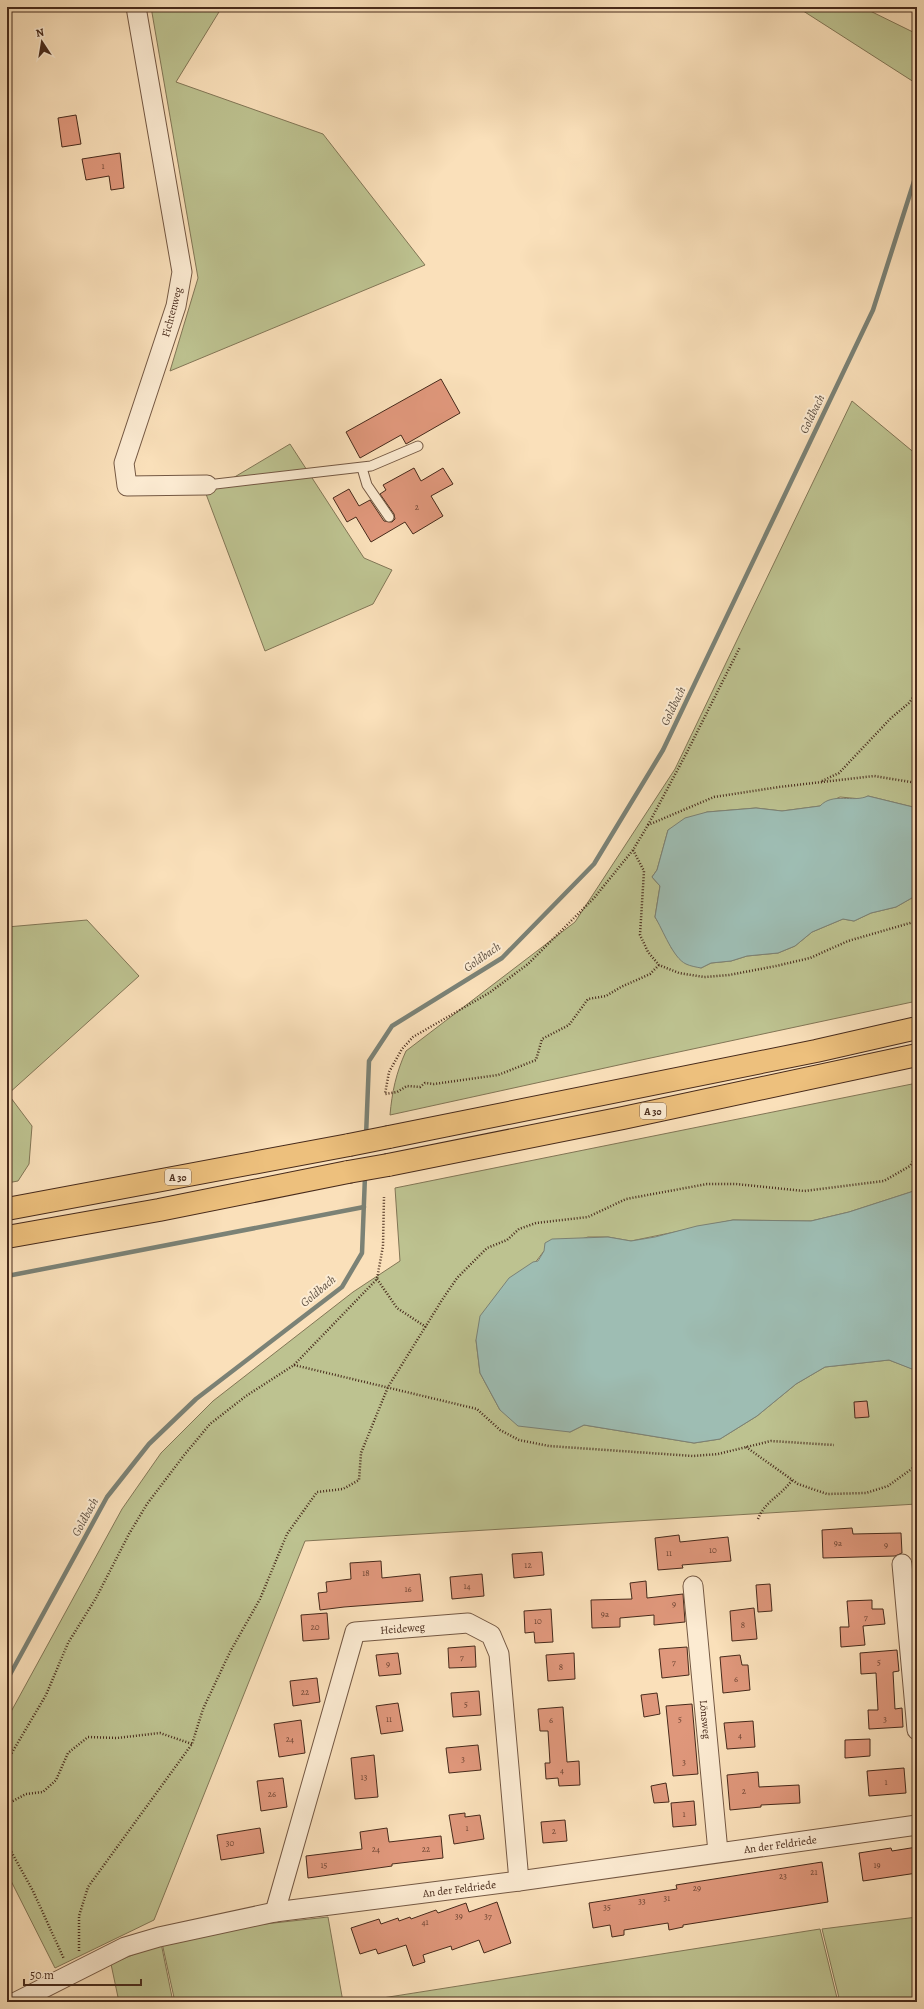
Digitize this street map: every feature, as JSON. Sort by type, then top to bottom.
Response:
[{"type":"highway","name":"A 30","points":[[7,1209],[349,1145],[816,1051],[917,1028]]},
{"type":"highway","name":"A 30","points":[[7,1237],[159,1210],[631,1116],[917,1055]]},
{"type":"street","name":"Fichtenweg","points":[[136,7],[182,272],[176,306],[124,463],[127,486],[207,485]]},
{"type":"street","points":[[902,1564],[917,1730]]},
{"type":"street","name":"Lönsweg","points":[[693,1586],[718,1852]]},
{"type":"street","name":"Heideweg","points":[[275,1912],[354,1632],[468,1623],[491,1635],[499,1654],[519,1880]]},
{"type":"street","name":"An der Feldriede","points":[[16,2002],[125,1947],[159,1937],[275,1912],[917,1825]]},
{"type":"lane","points":[[207,485],[362,468],[371,466],[418,446]]},
{"type":"lane","points":[[362,468],[367,485],[389,517]]},
{"type":"path","points":[[659,965],[650,974],[621,987],[606,996],[588,999],[569,1025],[542,1039],[536,1060],[498,1074],[434,1084],[425,1083],[420,1087],[407,1086],[397,1092],[385,1094],[389,1072],[402,1049],[413,1037],[489,993],[528,964],[594,898],[634,850],[686,754],[740,647]]},
{"type":"path","points":[[820,782],[839,773],[891,718],[909,703],[917,692]]},
{"type":"path","points":[[648,825],[714,797],[874,776],[917,783]]},
{"type":"path","points":[[634,850],[644,871],[640,935],[648,952],[659,965],[679,973],[698,976],[729,975],[810,958],[848,941],[917,921]]},
{"type":"path","points":[[77,1971],[79,1961],[79,1916],[88,1888],[192,1744],[203,1709],[230,1652],[260,1599],[287,1534],[317,1492],[344,1489],[359,1480],[361,1453],[388,1387],[457,1278],[487,1248],[507,1240],[519,1229],[536,1223],[588,1217],[626,1199],[707,1184],[736,1184],[804,1191],[884,1181],[910,1166],[917,1155]]},
{"type":"path","points":[[7,1762],[46,1695],[68,1643],[96,1598],[129,1534],[147,1504],[185,1454],[210,1424],[246,1396],[294,1365],[377,1279],[382,1246],[384,1197]]},
{"type":"path","points":[[377,1279],[396,1308],[426,1327]]},
{"type":"path","points":[[294,1365],[477,1409],[500,1430],[520,1440],[549,1446],[693,1456],[718,1454],[771,1441],[834,1445]]},
{"type":"path","points":[[746,1446],[798,1484],[828,1494],[866,1493],[888,1486],[917,1464]]},
{"type":"path","points":[[758,1519],[762,1508],[780,1495],[792,1480]]},
{"type":"path","points":[[7,1802],[11,1802],[26,1794],[43,1792],[56,1780],[68,1753],[88,1737],[117,1738],[160,1733],[192,1744]]},
{"type":"path","points":[[7,1844],[77,1971]]},
{"type":"green space","points":[[151,7],[222,7],[176,82],[323,134],[425,265],[170,371],[198,278]]},
{"type":"green space","points":[[797,7],[862,7],[917,34],[917,84]]},
{"type":"green space","points":[[852,401],[917,455],[917,814],[913,807],[868,796],[862,799],[840,797],[820,806],[782,811],[756,808],[707,812],[668,830],[657,870],[652,877],[660,886],[655,917],[672,949],[701,968],[711,963],[731,961],[747,956],[778,953],[795,946],[812,932],[843,919],[854,921],[871,913],[896,907],[917,895],[917,1001],[390,1115],[395,1083],[406,1051],[575,922],[675,769]]},
{"type":"green space","points":[[290,444],[364,558],[392,570],[373,604],[265,651],[206,494]]},
{"type":"green space","points":[[87,920],[139,976],[8,1094],[32,1126],[29,1164],[18,1181],[7,1183],[7,927]]},
{"type":"green space","points":[[917,1083],[917,1190],[849,1212],[811,1221],[733,1220],[631,1241],[608,1237],[588,1237],[544,1251],[476,1340],[480,1373],[500,1410],[570,1432],[584,1425],[694,1443],[720,1439],[757,1416],[796,1384],[825,1367],[889,1360],[917,1371],[917,1504],[305,1541],[154,1920],[55,1968],[7,1873],[7,1719],[122,1509],[161,1453],[213,1401],[353,1292],[400,1261],[395,1188]]},
{"type":"green space","points":[[328,1917],[343,2002],[175,2002],[162,1943],[238,1927]]},
{"type":"green space","points":[[917,1917],[917,2002],[840,2002],[822,1929]]},
{"type":"green space","points":[[820,1929],[838,2002],[357,2002]]},
{"type":"green space","points":[[161,1943],[173,2002],[119,2002],[111,1964]]},
{"type":"water","points":[[868,796],[913,807],[917,814],[917,895],[896,907],[871,913],[854,921],[843,919],[812,932],[795,946],[778,953],[747,956],[731,961],[711,963],[701,968],[691,966],[681,961],[673,950],[655,917],[660,886],[652,877],[657,870],[668,830],[685,818],[707,812],[756,808],[782,811],[820,806],[831,800],[856,799]]},
{"type":"water","points":[[917,1190],[917,1371],[889,1360],[825,1367],[796,1384],[757,1416],[720,1439],[694,1443],[584,1425],[570,1432],[518,1426],[500,1410],[480,1373],[476,1340],[480,1316],[509,1278],[533,1262],[538,1261],[544,1251],[545,1243],[552,1239],[608,1237],[631,1241],[655,1237],[697,1226],[733,1220],[811,1221],[849,1212]]},
{"type":"building","points":[[76,115],[81,144],[62,147],[58,118]]},
{"type":"building","points":[[120,153],[124,188],[111,190],[109,176],[86,180],[82,159]]},
{"type":"building","points":[[441,379],[460,413],[406,444],[401,435],[360,458],[346,432]]},
{"type":"building","points":[[414,468],[421,481],[443,468],[453,484],[431,496],[443,516],[413,534],[405,522],[371,542],[356,517],[347,522],[333,498],[349,489],[359,506],[370,500],[384,521],[392,522],[395,519],[394,514],[380,494],[386,490],[383,485]]},
{"type":"building","points":[[867,1401],[869,1417],[855,1418],[854,1402]]},
{"type":"building","points":[[852,1528],[853,1534],[901,1533],[902,1553],[895,1556],[823,1558],[822,1530]]},
{"type":"building","points":[[679,1535],[680,1542],[728,1537],[731,1561],[682,1565],[683,1568],[658,1570],[655,1538]]},
{"type":"building","points":[[542,1552],[544,1575],[514,1578],[512,1554]]},
{"type":"building","points":[[381,1561],[382,1578],[420,1574],[423,1601],[320,1610],[318,1593],[327,1592],[326,1582],[351,1579],[350,1563]]},
{"type":"building","points":[[482,1574],[484,1596],[452,1599],[450,1577]]},
{"type":"building","points":[[646,1581],[647,1598],[683,1594],[685,1622],[654,1625],[654,1615],[620,1618],[620,1627],[592,1628],[591,1600],[632,1599],[630,1583]]},
{"type":"building","points":[[770,1584],[772,1611],[758,1612],[756,1585]]},
{"type":"building","points":[[872,1600],[872,1609],[883,1609],[885,1624],[863,1626],[865,1645],[841,1647],[840,1627],[849,1627],[847,1601]]},
{"type":"building","points":[[754,1608],[757,1639],[732,1641],[730,1611]]},
{"type":"building","points":[[551,1609],[553,1642],[535,1643],[534,1632],[525,1633],[524,1611]]},
{"type":"building","points":[[327,1613],[329,1639],[303,1641],[301,1615]]},
{"type":"building","points":[[475,1646],[476,1667],[449,1668],[448,1648]]},
{"type":"building","points":[[687,1647],[689,1675],[662,1678],[659,1649]]},
{"type":"building","points":[[897,1650],[899,1671],[893,1672],[895,1709],[902,1708],[903,1727],[869,1729],[868,1710],[878,1710],[876,1673],[861,1674],[860,1653]]},
{"type":"building","points":[[398,1653],[401,1674],[379,1676],[376,1655]]},
{"type":"building","points":[[574,1653],[575,1679],[548,1681],[546,1655]]},
{"type":"building","points":[[740,1655],[742,1665],[748,1665],[750,1690],[723,1693],[720,1657]]},
{"type":"building","points":[[317,1678],[320,1702],[293,1706],[290,1681]]},
{"type":"building","points":[[479,1691],[481,1715],[453,1717],[451,1693]]},
{"type":"building","points":[[657,1693],[660,1714],[644,1717],[641,1695]]},
{"type":"building","points":[[398,1703],[403,1731],[381,1734],[376,1706]]},
{"type":"building","points":[[692,1704],[698,1774],[673,1776],[666,1706]]},
{"type":"building","points":[[563,1707],[567,1762],[579,1761],[580,1785],[559,1786],[558,1778],[546,1779],[545,1763],[550,1763],[548,1731],[540,1731],[538,1709]]},
{"type":"building","points":[[301,1720],[305,1753],[279,1757],[274,1724]]},
{"type":"building","points":[[753,1721],[755,1747],[727,1749],[724,1723]]},
{"type":"building","points":[[870,1739],[870,1756],[845,1758],[845,1740]]},
{"type":"building","points":[[478,1745],[481,1770],[449,1773],[446,1748]]},
{"type":"building","points":[[374,1755],[378,1797],[355,1799],[351,1758]]},
{"type":"building","points":[[904,1768],[906,1793],[869,1796],[867,1771]]},
{"type":"building","points":[[758,1772],[759,1787],[799,1785],[800,1803],[761,1805],[761,1807],[730,1810],[727,1775]]},
{"type":"building","points":[[283,1778],[287,1807],[261,1811],[257,1781]]},
{"type":"building","points":[[666,1783],[669,1802],[654,1803],[651,1786]]},
{"type":"building","points":[[694,1801],[696,1825],[673,1827],[671,1803]]},
{"type":"building","points":[[465,1813],[465,1817],[480,1815],[484,1839],[454,1844],[449,1815]]},
{"type":"building","points":[[565,1820],[567,1841],[543,1843],[541,1822]]},
{"type":"building","points":[[260,1828],[264,1853],[221,1860],[217,1835]]},
{"type":"building","points":[[387,1828],[389,1842],[441,1836],[443,1858],[392,1864],[392,1866],[308,1878],[306,1856],[362,1849],[360,1832]]},
{"type":"building","points":[[917,1847],[917,1873],[863,1881],[859,1853],[891,1848],[892,1851]]},
{"type":"building","points":[[822,1862],[828,1902],[683,1925],[683,1927],[669,1930],[668,1923],[624,1930],[624,1935],[612,1937],[610,1925],[593,1928],[589,1903],[677,1889],[676,1885]]},
{"type":"building","points":[[497,1902],[511,1943],[484,1953],[479,1940],[452,1950],[451,1946],[423,1955],[425,1962],[413,1966],[406,1945],[378,1954],[376,1949],[360,1954],[351,1928],[379,1919],[381,1924],[398,1918],[399,1921],[410,1917],[411,1919],[436,1910],[438,1913],[466,1903],[469,1912]]},
{"type":"waterway","name":"Goldbach","points":[[366,1136],[369,1061],[392,1026],[502,958],[594,864],[663,750],[873,310],[917,172]]},
{"type":"waterway","name":"Goldbach","points":[[7,1680],[107,1497],[149,1444],[196,1399],[342,1287],[362,1253],[365,1176]]},
{"type":"waterway","points":[[7,1276],[364,1207]]}]
